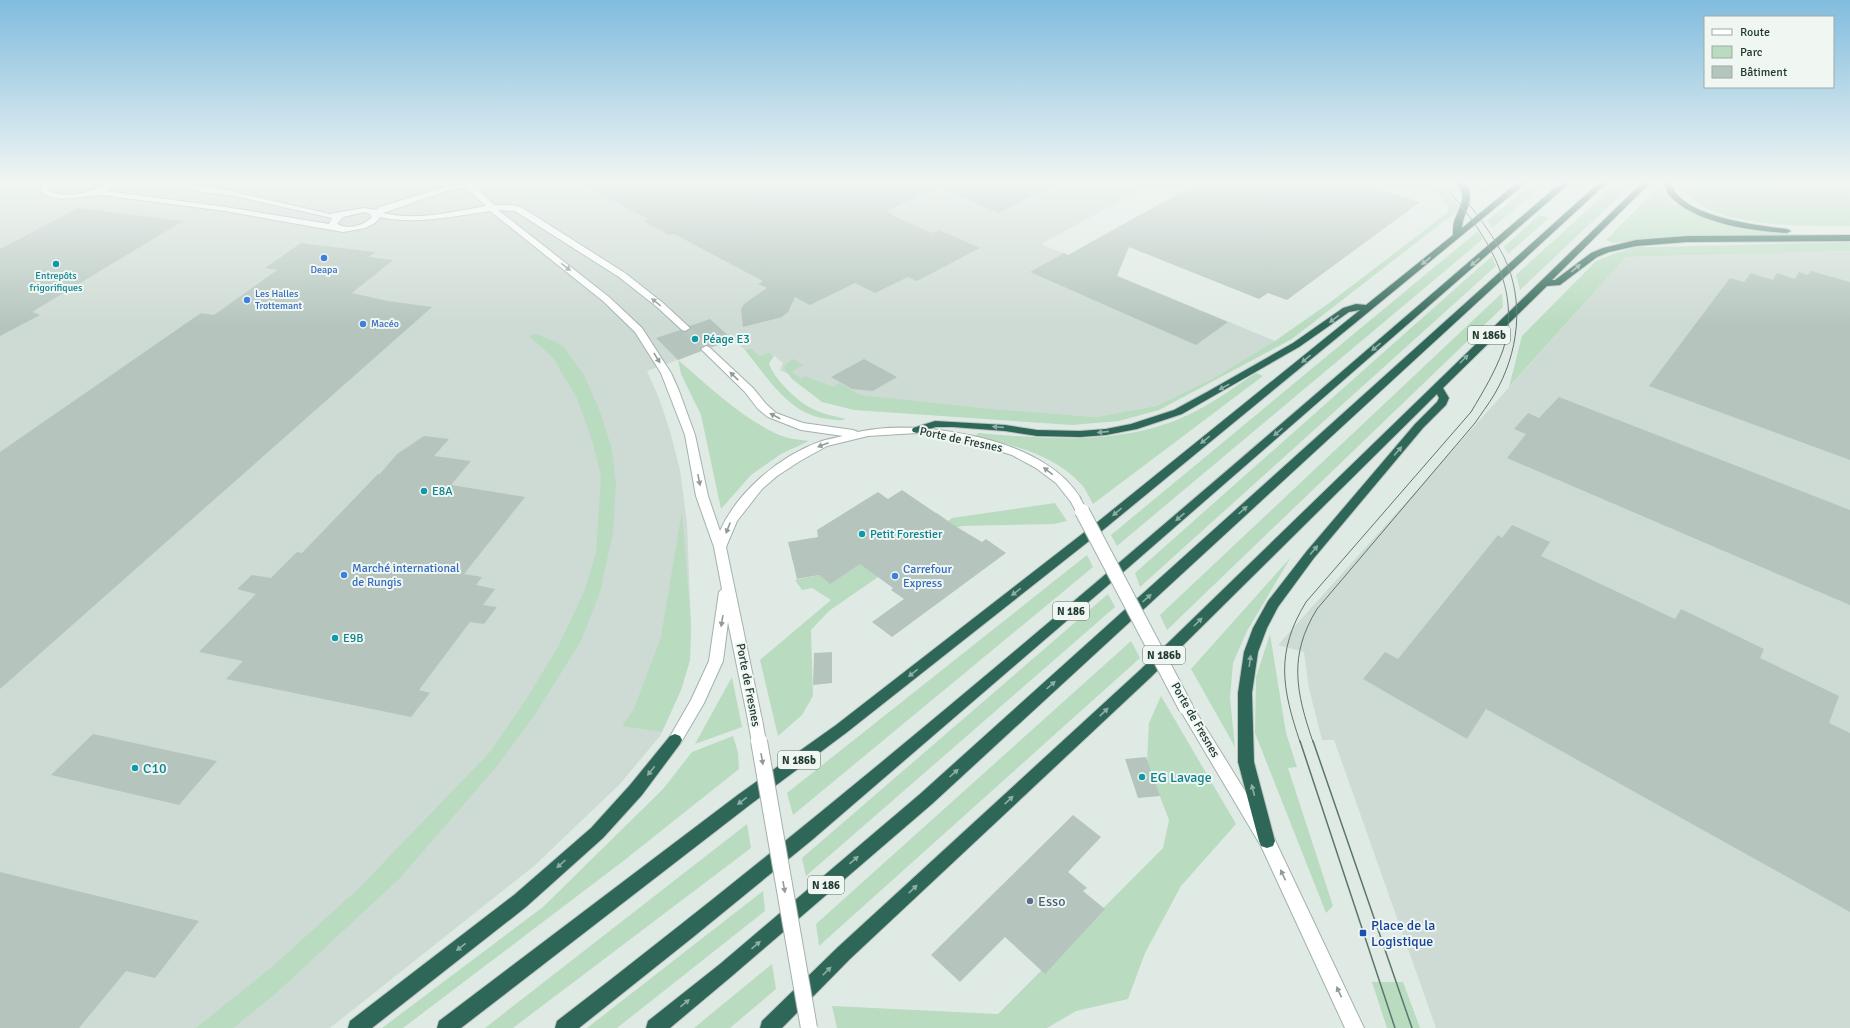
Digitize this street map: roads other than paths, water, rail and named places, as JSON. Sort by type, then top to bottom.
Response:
[{"type":"highway","points":[[1457,229],[1457,236]]},
{"type":"highway","name":"N 186b","points":[[446,1028],[745,799],[860,714],[1099,527],[1153,481],[1370,308],[1466,229]]},
{"type":"highway","name":"N 186","points":[[564,1028],[654,959],[895,761],[1143,549],[1513,229]]},
{"type":"highway","name":"N 186","points":[[655,1028],[726,970],[926,799],[1552,229]]},
{"type":"highway","name":"N 186b","points":[[769,1028],[844,953],[1145,674],[1598,229]]},
{"type":"highway","points":[[1769,229],[1850,231]]},
{"type":"highway","points":[[1542,283],[1557,283],[1594,255],[1606,250],[1636,243],[1674,240],[1850,238]]},
{"type":"highway","points":[[917,430],[935,424],[953,424],[1005,428],[1037,433],[1080,434],[1106,432],[1133,427],[1178,412],[1211,394],[1290,349],[1346,310],[1356,307],[1370,308]]},
{"type":"highway","points":[[1267,841],[1246,762],[1245,693],[1251,652],[1260,628],[1273,604],[1310,555],[1419,426],[1442,403],[1444,398],[1437,387]]},
{"type":"highway","points":[[357,1028],[520,901],[597,833],[636,790],[675,740]]},
{"type":"street","points":[[518,229],[594,289],[639,330],[666,373],[674,391],[690,435],[702,496],[720,547]]},
{"type":"street","points":[[549,229],[622,275],[660,305],[685,328]]},
{"type":"street","points":[[706,349],[750,391],[759,404],[771,414],[794,424],[810,428],[868,433]]},
{"type":"street","name":"Porte de Fresnes","points":[[809,1028],[755,720],[720,547],[731,520],[758,486],[773,473],[796,458],[824,444],[868,433],[917,430],[979,441],[1016,453],[1040,465],[1060,480],[1075,498],[1186,708],[1267,841],[1355,1028]]},
{"type":"street","points":[[675,740],[697,703],[716,661],[728,582]]},
{"type":"tunnel","points":[[685,328],[706,349]]},
{"type":"tram line","points":[[1300,742],[1289,705],[1285,671],[1289,638],[1296,620],[1306,602],[1471,412],[1493,374],[1503,350],[1508,326],[1508,302],[1503,280],[1495,258],[1478,229]]},
{"type":"tram line","points":[[1313,742],[1302,707],[1298,674],[1302,643],[1308,626],[1317,609],[1475,423],[1494,395],[1509,362],[1514,344],[1516,327],[1517,309],[1515,291],[1511,274],[1504,257],[1487,229]]},
{"type":"tram line","points":[[1300,741],[1395,1028]]},
{"type":"tram line","points":[[1313,741],[1412,1028]]},
{"type":"place","name":"Deapa","points":[[324,258]]},
{"type":"place","name":"Entrepôts frigorifiques","points":[[56,264]]},
{"type":"place","name":"Les Halles Trottemant","points":[[247,300]]},
{"type":"place","name":"Macéo","points":[[363,324]]},
{"type":"place","name":"Péage E3","points":[[695,339]]},
{"type":"place","name":"E8A","points":[[424,491]]},
{"type":"place","name":"Petit Forestier","points":[[862,534]]},
{"type":"place","name":"Marché international de Rungis","points":[[344,575]]},
{"type":"place","name":"Carrefour Express","points":[[895,576]]},
{"type":"place","name":"E9B","points":[[335,638]]},
{"type":"place","name":"C10","points":[[135,768]]},
{"type":"place","name":"EG Lavage","points":[[1142,777]]},
{"type":"place","name":"Esso","points":[[1030,901]]},
{"type":"place","name":"Place de la Logistique","points":[[1363,933]]}]
